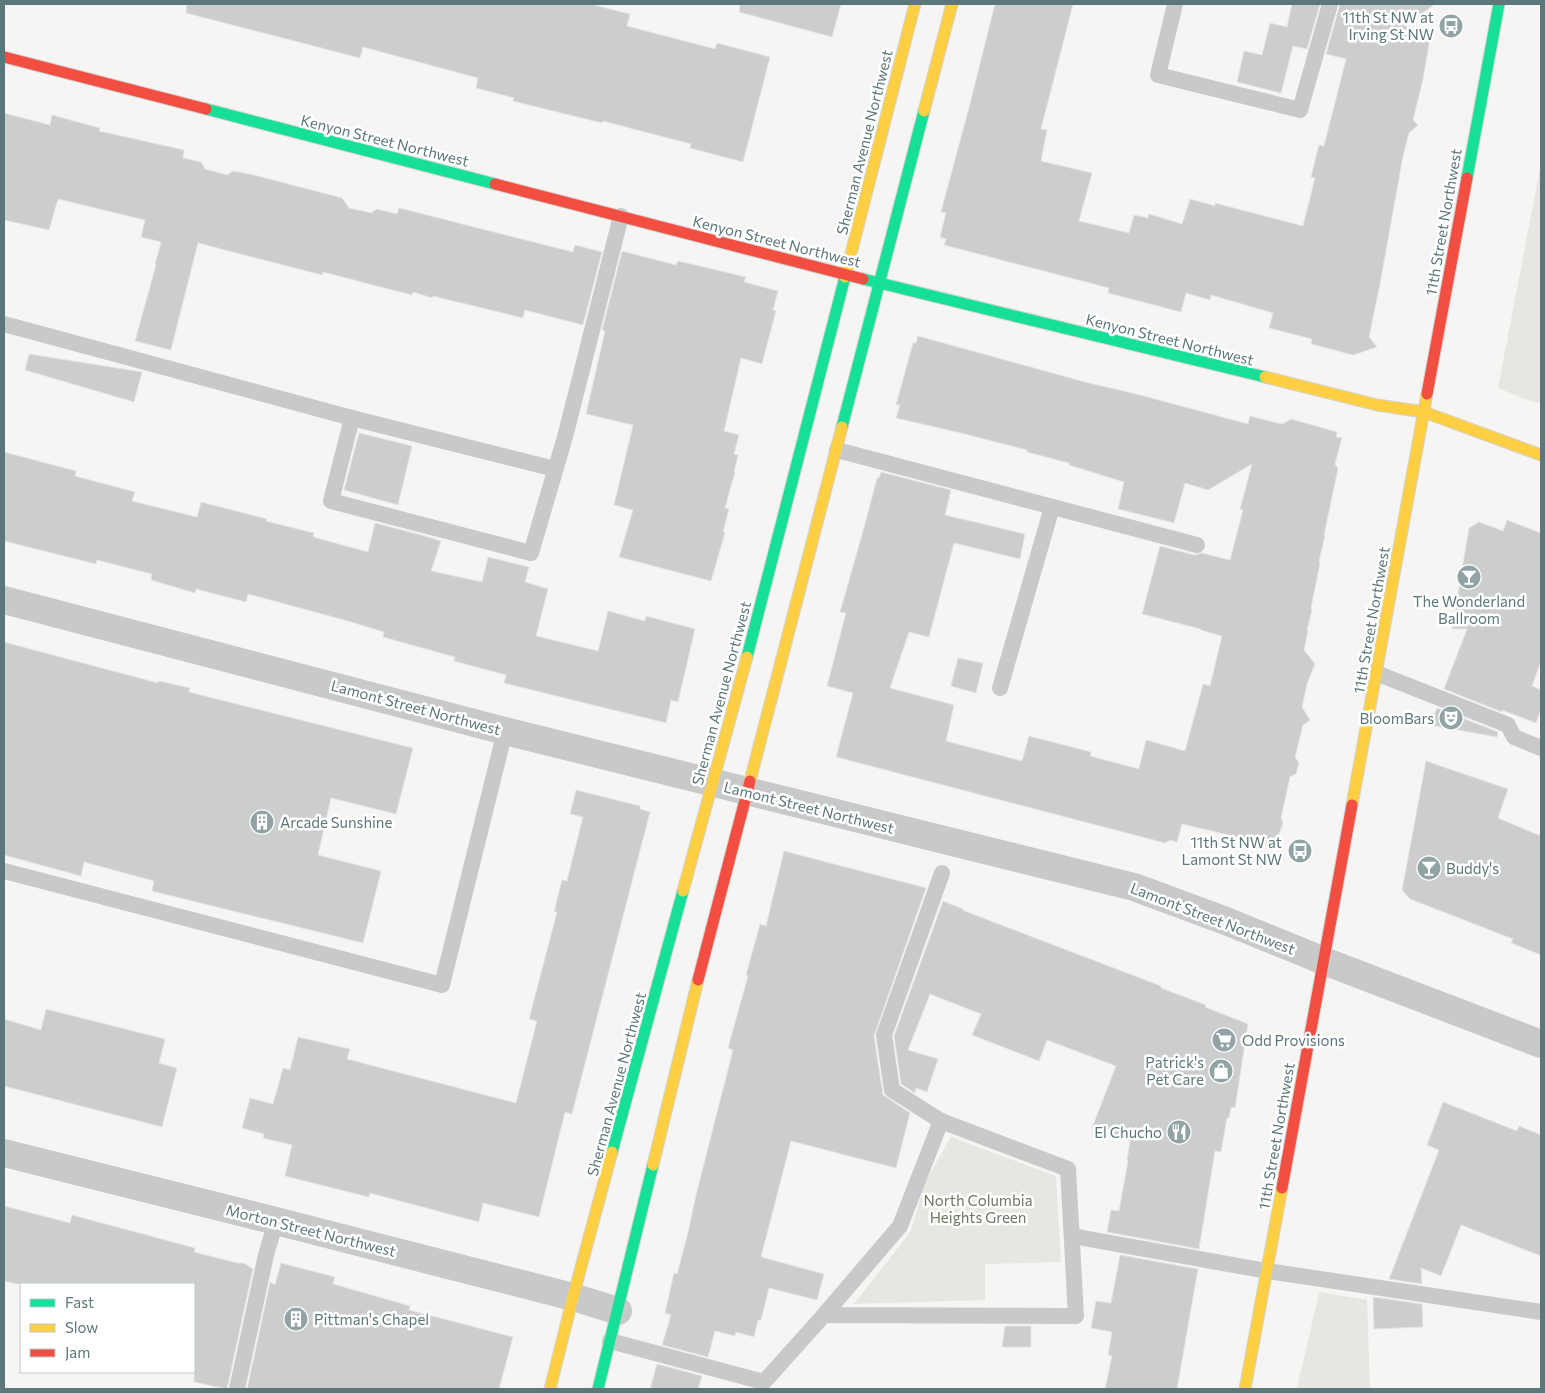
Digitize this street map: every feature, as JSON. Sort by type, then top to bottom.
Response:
[{"type":"main road","name":"Sherman Avenue Northwest","points":[[550,1389],[573,1297],[748,652],[915,4]]},
{"type":"main road","points":[[598,1389],[712,925],[952,4]]},
{"type":"main road","name":"11th Street Northwest","points":[[1246,1389],[1499,4]]},
{"type":"main road","name":"Kenyon Street Northwest","points":[[4,57],[880,283],[1377,405],[1424,412],[1472,428],[1541,455]]},
{"type":"street","name":"Lamont Street Northwest","points":[[4,600],[505,731],[1134,887],[1541,1044]]},
{"type":"street","name":"Morton Street Northwest","points":[[4,1153],[573,1297],[618,1312]]},
{"type":"lane","points":[[1175,4],[1158,75],[1300,110],[1330,4]]},
{"type":"lane","points":[[352,418],[331,501],[531,552],[564,437],[621,216]]},
{"type":"lane","points":[[4,324],[352,418],[554,469]]},
{"type":"lane","points":[[837,450],[1197,545]]},
{"type":"lane","points":[[1000,688],[1052,507]]},
{"type":"lane","points":[[1376,673],[1508,725],[1514,737],[1541,748]]},
{"type":"lane","points":[[4,871],[442,985],[505,731]]},
{"type":"lane","points":[[824,1315],[1076,1316],[1068,1170],[941,1121],[892,1090],[884,1035],[942,874]]},
{"type":"lane","points":[[610,1341],[764,1382],[900,1226],[941,1121]]},
{"type":"lane","points":[[237,1389],[266,1255],[276,1221]]},
{"type":"lane","points":[[1072,1236],[1267,1271],[1541,1312]]},
{"type":"green space","points":[[1541,163],[1541,403],[1530,401],[1498,388]]},
{"type":"green space","name":"North Columbia Heights Green","points":[[951,1137],[1056,1176],[1061,1262],[985,1264],[985,1300],[854,1304],[911,1231],[925,1182]]},
{"type":"green space","points":[[1319,1292],[1367,1300],[1370,1389],[1297,1389]]},
{"type":"building","points":[[187,4],[590,4],[630,14],[627,26],[715,49],[717,43],[770,57],[743,162],[690,148],[691,144],[603,121],[602,123],[513,101],[514,98],[476,88],[478,78],[363,47],[360,58],[186,13]]},
{"type":"building","points":[[740,4],[841,4],[832,37],[739,12]]},
{"type":"building","points":[[995,4],[1073,4],[1041,129],[1047,130],[1041,161],[1092,173],[1079,221],[1129,233],[1134,215],[1148,218],[1149,214],[1182,224],[1190,199],[1215,206],[1215,203],[1303,226],[1315,178],[1311,177],[1319,145],[1324,146],[1346,59],[1326,54],[1340,4],[1435,4],[1405,26],[1431,33],[1413,120],[1418,125],[1409,133],[1403,156],[1369,337],[1377,347],[1353,355],[1311,344],[1312,339],[1269,328],[1273,313],[1211,295],[1210,300],[1186,293],[1181,312],[1108,293],[1109,288],[944,245],[946,239],[940,237],[946,213],[941,212]]},
{"type":"building","points":[[1292,4],[1320,4],[1307,49],[1293,46],[1281,93],[1237,82],[1244,51],[1262,55],[1270,23],[1287,27]]},
{"type":"building","points":[[4,113],[50,125],[52,115],[100,128],[99,131],[184,150],[183,158],[201,162],[205,169],[227,175],[233,171],[254,175],[342,198],[349,208],[371,213],[377,209],[397,214],[399,208],[573,252],[575,245],[602,252],[583,325],[525,310],[523,318],[433,296],[432,298],[413,292],[412,295],[323,272],[322,275],[198,243],[171,350],[135,341],[161,242],[141,237],[145,220],[58,199],[49,230],[4,220]]},
{"type":"building","points":[[622,251],[676,265],[678,261],[746,277],[744,282],[778,291],[773,310],[776,311],[762,364],[741,358],[724,431],[739,435],[734,454],[738,455],[725,508],[729,509],[723,532],[725,533],[711,581],[619,557],[633,510],[614,505],[633,425],[586,414],[605,331],[602,330]]},
{"type":"building","points":[[918,336],[1248,424],[1250,416],[1282,424],[1291,419],[1337,432],[1336,437],[1342,438],[1335,464],[1338,469],[1319,561],[1304,650],[1315,664],[1307,684],[1302,707],[1310,720],[1303,725],[1295,757],[1299,763],[1296,774],[1290,777],[1281,818],[1283,823],[1275,846],[1182,824],[1177,842],[1170,840],[1165,843],[836,757],[853,693],[827,686],[846,613],[840,612],[877,478],[879,478],[881,472],[951,490],[945,515],[1025,534],[1020,559],[954,543],[929,637],[909,632],[890,688],[954,705],[946,741],[1022,761],[1029,736],[1091,752],[1090,756],[1139,769],[1146,740],[1185,751],[1203,684],[1210,686],[1222,636],[1142,614],[1160,546],[1194,555],[1202,553],[1230,560],[1243,510],[1240,509],[1252,464],[1208,490],[1185,483],[1174,523],[1118,509],[1124,482],[1069,465],[1069,463],[1027,452],[1027,450],[896,418],[900,405],[896,405],[913,343],[916,343]]},
{"type":"building","points":[[29,354],[142,372],[134,402],[25,370]]},
{"type":"building","points":[[359,433],[412,446],[398,505],[344,490]]},
{"type":"building","points":[[4,452],[76,471],[75,476],[135,492],[132,501],[197,517],[201,502],[314,533],[313,537],[368,552],[375,523],[425,536],[441,541],[431,571],[482,582],[488,557],[529,567],[525,582],[548,589],[536,636],[598,651],[608,611],[645,621],[646,616],[695,629],[678,702],[671,700],[666,723],[504,683],[506,675],[454,661],[455,657],[383,637],[384,632],[348,621],[248,594],[246,602],[196,589],[195,593],[151,580],[152,574],[97,560],[96,564],[4,541]]},
{"type":"building","points":[[1507,520],[1541,533],[1541,661],[1532,686],[1541,690],[1541,709],[1536,723],[1444,689],[1467,629],[1452,629],[1469,528],[1479,522],[1503,531]]},
{"type":"building","points":[[4,642],[158,683],[159,681],[190,688],[189,692],[413,748],[396,814],[331,798],[318,855],[381,871],[363,943],[152,891],[154,881],[84,862],[81,876],[4,855]]},
{"type":"building","points":[[958,658],[983,663],[976,693],[951,686]]},
{"type":"building","points":[[1437,708],[1498,732],[1497,737],[1430,725]]},
{"type":"building","points":[[1426,761],[1508,789],[1498,818],[1541,836],[1541,955],[1511,943],[1513,939],[1410,899],[1402,890]]},
{"type":"building","points":[[576,790],[640,806],[640,809],[650,812],[572,1114],[565,1112],[539,1217],[483,1203],[479,1222],[370,1193],[369,1197],[285,1176],[292,1145],[263,1138],[264,1134],[242,1128],[250,1098],[273,1104],[283,1068],[290,1070],[298,1037],[350,1049],[347,1059],[516,1103],[537,1021],[529,1019],[557,912],[554,912],[562,880],[567,881],[583,817],[570,814]]},
{"type":"building","points":[[784,851],[926,888],[874,1036],[883,1095],[910,1113],[896,1168],[791,1141],[761,1257],[824,1274],[817,1300],[769,1288],[761,1320],[758,1320],[754,1337],[736,1332],[735,1336],[715,1331],[708,1357],[662,1345],[671,1315],[665,1313],[674,1273],[677,1274],[688,1233],[733,1050],[728,1048],[748,976],[746,975],[760,924],[766,926]]},
{"type":"building","points":[[943,901],[1161,986],[1161,988],[1248,1024],[1235,1108],[1231,1107],[1229,1118],[1227,1118],[1221,1152],[1215,1151],[1199,1249],[1107,1232],[1111,1210],[1119,1211],[1130,1141],[1092,1128],[1116,1066],[1047,1040],[1039,1061],[972,1035],[981,1014],[930,994],[908,1050],[938,1059],[927,1092],[916,1088],[915,1093],[901,1084],[894,1036]]},
{"type":"building","points":[[46,1009],[165,1039],[159,1063],[177,1068],[162,1127],[4,1086],[4,1019],[41,1030]]},
{"type":"building","points":[[1443,1102],[1517,1131],[1519,1126],[1541,1135],[1541,1256],[1461,1225],[1441,1276],[1421,1268],[1422,1284],[1389,1279],[1439,1150],[1427,1145]]},
{"type":"building","points":[[4,1206],[70,1223],[72,1215],[195,1248],[194,1252],[244,1263],[253,1269],[227,1389],[194,1382],[195,1283],[17,1284],[4,1281]]},
{"type":"building","points":[[1120,1255],[1198,1269],[1177,1389],[1105,1389],[1112,1356],[1108,1355],[1112,1332],[1091,1328],[1096,1301],[1111,1303]]},
{"type":"building","points":[[281,1263],[335,1277],[333,1284],[410,1306],[409,1310],[513,1337],[499,1389],[247,1389],[270,1282],[275,1285]]},
{"type":"building","points":[[1373,1297],[1422,1304],[1423,1327],[1374,1329]]},
{"type":"building","points":[[1005,1326],[1031,1326],[1031,1347],[1002,1347]]},
{"type":"building","points":[[657,1364],[702,1376],[698,1389],[650,1389]]},
{"type":"traffic: fast","points":[[1467,178],[1499,4]]},
{"type":"traffic: fast","points":[[206,109],[495,184]]},
{"type":"traffic: fast","points":[[842,427],[924,111]]},
{"type":"traffic: fast","points":[[747,657],[845,277]]},
{"type":"traffic: fast","points":[[863,279],[1265,377]]},
{"type":"traffic: fast","points":[[612,1152],[683,891]]},
{"type":"traffic: fast","points":[[598,1389],[653,1165]]},
{"type":"traffic: slow","points":[[845,277],[915,4]]},
{"type":"traffic: slow","points":[[924,111],[952,4]]},
{"type":"traffic: slow","points":[[1265,377],[1377,405],[1424,412],[1541,455]]},
{"type":"traffic: slow","points":[[1352,805],[1427,394]]},
{"type":"traffic: slow","points":[[750,781],[842,427]]},
{"type":"traffic: slow","points":[[683,891],[747,657]]},
{"type":"traffic: slow","points":[[653,1165],[698,980]]},
{"type":"traffic: slow","points":[[550,1389],[612,1152]]},
{"type":"traffic: slow","points":[[1245,1389],[1282,1188]]},
{"type":"traffic: jam","points":[[4,57],[206,109]]},
{"type":"traffic: jam","points":[[1427,394],[1467,178]]},
{"type":"traffic: jam","points":[[495,184],[863,279]]},
{"type":"traffic: jam","points":[[698,980],[750,781]]},
{"type":"traffic: jam","points":[[1282,1188],[1352,805]]},
{"type":"place","name":"11th St NW at Irving St NW","points":[[1451,26]]},
{"type":"place","name":"The Wonderland Ballroom","points":[[1469,577]]},
{"type":"place","name":"BloomBars","points":[[1451,718]]},
{"type":"place","name":"Arcade Sunshine","points":[[262,822]]},
{"type":"place","name":"11th St NW at Lamont St NW","points":[[1300,851]]},
{"type":"place","name":"Buddy's","points":[[1429,868]]},
{"type":"place","name":"Odd Provisions","points":[[1224,1040]]},
{"type":"place","name":"Patrick's Pet Care","points":[[1221,1071]]},
{"type":"place","name":"El Chucho","points":[[1179,1132]]},
{"type":"place","name":"Pittman's Chapel","points":[[296,1319]]}]
